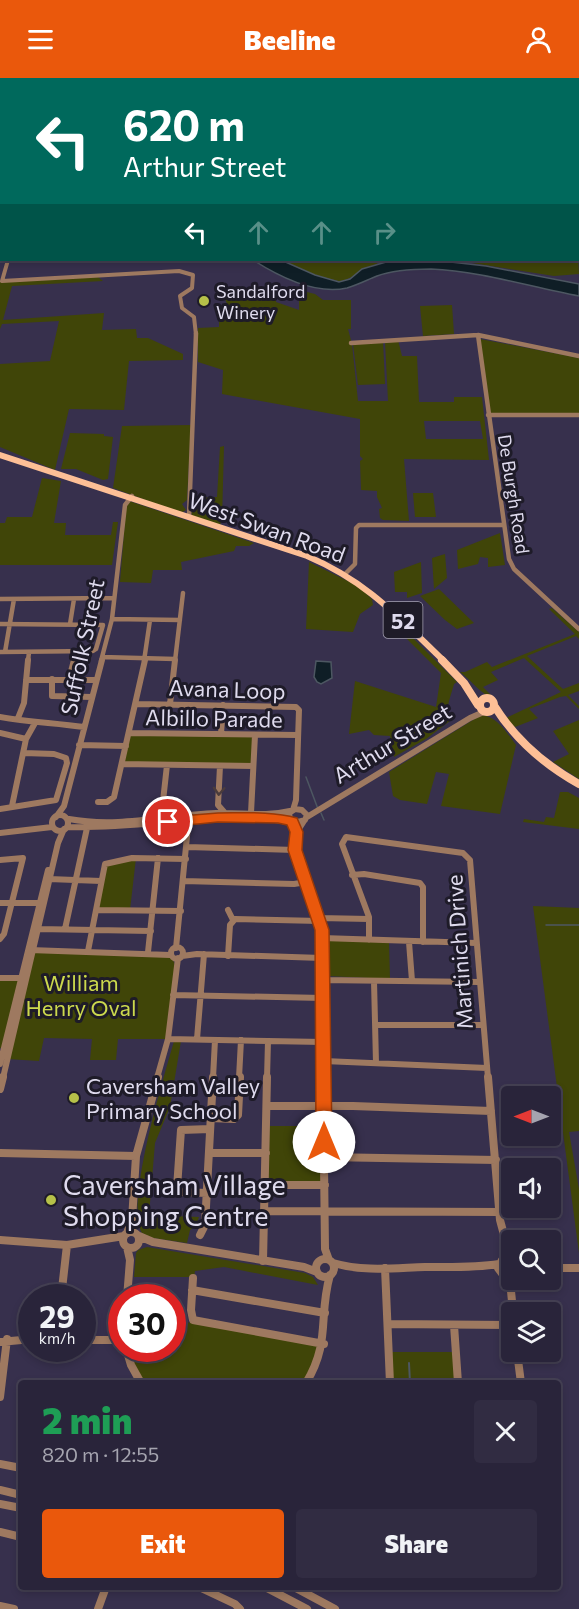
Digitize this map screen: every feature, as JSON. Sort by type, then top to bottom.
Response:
[{"type":"main road","name":"West Swan Road","points":[[0,453],[307,556],[346,573],[386,602],[455,673],[470,690],[478,705]]},
{"type":"main road","name":"West Swan Road","points":[[455,673],[464,679],[476,693],[488,700]]},
{"type":"main road","points":[[478,705],[482,700],[488,700]]},
{"type":"main road","name":"52","points":[[488,700],[494,702],[495,707],[521,738],[552,767],[579,784]]},
{"type":"main road","name":"52","points":[[478,705],[496,716],[509,731],[521,738]]},
{"type":"main road","points":[[486,711],[495,707]]},
{"type":"street","points":[[8,261],[2,281],[179,272],[193,275],[192,288],[180,296],[183,308],[194,317],[197,341],[189,517]]},
{"type":"street","points":[[351,342],[477,335],[579,356]]},
{"type":"street","name":"De Burgh Road","points":[[477,335],[507,555],[514,569],[579,629]]},
{"type":"street","points":[[488,415],[579,415]]},
{"type":"street","name":"Suffolk Street","points":[[0,1065],[30,950],[38,903],[55,843],[53,823],[64,806],[112,619],[124,511],[131,497]]},
{"type":"street","points":[[346,573],[355,564],[356,528],[359,525],[503,525]]},
{"type":"street","points":[[170,704],[183,593]]},
{"type":"street","points":[[0,599],[114,598]]},
{"type":"street","points":[[0,624],[10,624],[70,624],[103,625],[96,650],[2,652],[10,624],[14,599]]},
{"type":"street","points":[[70,624],[74,599]]},
{"type":"street","points":[[112,619],[180,620]]},
{"type":"street","points":[[98,802],[113,800],[136,704],[150,620]]},
{"type":"street","points":[[69,679],[76,651]]},
{"type":"street","points":[[18,718],[25,707],[29,652]]},
{"type":"street","points":[[102,657],[175,659]]},
{"type":"street","points":[[52,679],[51,695],[92,697]]},
{"type":"street","points":[[26,680],[96,680]]},
{"type":"street","name":"Avana Loop","points":[[136,704],[294,706],[298,710],[298,735],[296,800],[291,811]]},
{"type":"street","points":[[221,734],[223,705]]},
{"type":"street","name":"Arthur Street","points":[[470,718],[478,705]]},
{"type":"street","name":"Arthur Street","points":[[304,814],[333,800],[470,718],[486,711]]},
{"type":"street","points":[[0,717],[18,718],[34,723],[58,723],[84,727]]},
{"type":"street","points":[[12,806],[26,739],[34,723]]},
{"type":"street","points":[[0,733],[26,739]]},
{"type":"street","name":"Albillo Parade","points":[[129,733],[298,735]]},
{"type":"street","points":[[251,813],[255,735]]},
{"type":"street","points":[[79,745],[126,746]]},
{"type":"street","points":[[0,809],[56,800],[67,763],[66,758],[62,755],[24,753]]},
{"type":"street","points":[[122,764],[253,766]]},
{"type":"street","points":[[153,819],[158,817],[162,810],[167,765]]},
{"type":"street","points":[[220,766],[218,805],[225,813]]},
{"type":"street","points":[[296,800],[304,814]]},
{"type":"street","name":"Suffolk Street","points":[[30,950],[38,929],[59,836],[70,824],[64,806]]},
{"type":"street","points":[[53,823],[65,828],[103,828],[225,813],[275,814],[291,811],[304,814]]},
{"type":"street","points":[[291,811],[288,816],[297,832]]},
{"type":"street","points":[[0,833],[35,828],[68,818],[96,824],[189,818],[291,821],[304,814]]},
{"type":"street","points":[[304,814],[297,832],[295,850],[320,919],[322,938],[326,1287],[324,1344],[318,1363],[308,1380]]},
{"type":"street","points":[[128,1284],[136,1156],[168,1039],[189,818]]},
{"type":"street","points":[[65,929],[87,828]]},
{"type":"street","name":"Martinich Drive","points":[[369,940],[369,919],[341,842],[350,836],[463,853],[470,860],[482,1025],[501,1212]]},
{"type":"street","points":[[187,847],[295,850]]},
{"type":"street","points":[[0,860],[23,858],[4,934],[0,939]]},
{"type":"street","points":[[88,951],[103,866],[107,862],[158,858],[186,859]]},
{"type":"street","points":[[152,953],[151,931],[158,858]]},
{"type":"street","points":[[352,875],[364,874],[420,883],[423,887],[423,942]]},
{"type":"street","points":[[49,879],[100,881]]},
{"type":"street","points":[[184,881],[294,884],[306,882]]},
{"type":"street","points":[[0,903],[38,903]]},
{"type":"street","points":[[97,910],[181,911]]},
{"type":"street","points":[[228,910],[233,920],[369,919]]},
{"type":"street","points":[[228,956],[230,925],[233,920]]},
{"type":"street","points":[[38,929],[151,931]]},
{"type":"street","points":[[322,938],[476,943]]},
{"type":"street","points":[[409,942],[412,981]]},
{"type":"street","points":[[30,950],[322,958]]},
{"type":"street","points":[[197,1039],[200,954]]},
{"type":"street","points":[[0,978],[23,978]]},
{"type":"street","name":"Suffolk Street","points":[[0,1089],[23,978]]},
{"type":"street","points":[[322,980],[479,982]]},
{"type":"street","points":[[374,981],[376,1063]]},
{"type":"street","points":[[173,995],[322,998]]},
{"type":"street","points":[[375,1025],[482,1025]]},
{"type":"street","points":[[168,1039],[323,1042]]},
{"type":"street","points":[[200,1235],[205,1225],[215,1040]]},
{"type":"street","points":[[211,1118],[234,1119],[238,1115],[241,1040]]},
{"type":"street","points":[[263,1261],[268,1041]]},
{"type":"street","points":[[324,1061],[487,1068]]},
{"type":"street","points":[[267,1106],[491,1111]]},
{"type":"street","points":[[207,1193],[180,1192],[177,1188],[181,1130],[210,1129]]},
{"type":"street","points":[[0,1153],[136,1156]]},
{"type":"street","points":[[209,1153],[266,1153]]},
{"type":"street","points":[[325,1157],[496,1160]]},
{"type":"street","points":[[266,1185],[325,1185]]},
{"type":"street","points":[[265,1211],[501,1212]]},
{"type":"street","points":[[0,1240],[67,1245],[108,1240],[132,1240],[304,1267],[481,1267],[501,1270]]},
{"type":"street","points":[[63,1284],[67,1245]]},
{"type":"street","points":[[385,1268],[390,1380]]},
{"type":"street","points":[[561,1268],[579,1268]]},
{"type":"street","points":[[193,1278],[191,1317],[197,1322],[324,1344]]},
{"type":"street","points":[[192,1290],[325,1313]]},
{"type":"street","points":[[388,1324],[501,1325]]},
{"type":"street","points":[[454,1325],[458,1380]]},
{"type":"street","points":[[0,1397],[3,1340]]},
{"type":"street","points":[[130,1362],[139,1380]]},
{"type":"street","points":[[519,1362],[520,1380]]},
{"type":"street","points":[[0,1464],[18,1467]]},
{"type":"street","points":[[0,1490],[18,1494]]},
{"type":"street","points":[[0,1504],[18,1507]]},
{"type":"street","points":[[0,1532],[18,1537]]},
{"type":"street","points":[[98,1609],[105,1590]]},
{"type":"street","points":[[205,1590],[235,1604],[240,1609]]},
{"type":"street","points":[[271,1590],[307,1609]]},
{"type":"street","points":[[300,1590],[335,1609]]},
{"type":"street","points":[[0,1606],[14,1609]]},
{"type":"green space","points":[[283,261],[388,261],[378,263],[342,282],[315,275]]},
{"type":"green space","points":[[459,261],[578,261],[579,274],[554,276]]},
{"type":"green space","points":[[98,277],[103,281],[12,286],[3,320],[104,313],[102,330],[136,329],[137,338],[148,338],[183,354],[183,360],[129,361],[124,410],[69,409],[55,470],[0,447],[0,364],[50,361],[59,321],[2,324],[0,329],[0,282]]},
{"type":"green space","points":[[299,290],[315,294],[323,300],[351,300],[351,329],[348,329],[352,344],[358,401],[388,401],[385,342],[398,340],[402,356],[417,356],[419,402],[454,402],[454,397],[482,397],[489,460],[404,459],[409,521],[383,520],[380,518],[379,509],[382,508],[377,491],[361,490],[360,461],[363,459],[360,456],[360,419],[222,394],[223,370],[198,362],[198,328],[219,327],[219,317],[230,311],[223,294],[230,291],[253,300],[268,292],[276,296],[276,302],[299,310]],"holes":[[[424,421],[480,421],[483,439],[426,439]]]},
{"type":"green space","points":[[452,305],[454,334],[423,336],[420,306]]},
{"type":"green space","points":[[480,339],[579,358],[579,413],[490,413]]},
{"type":"green space","points":[[383,341],[385,384],[358,385],[353,344]]},
{"type":"green space","points":[[191,425],[187,500],[182,504],[186,510],[181,513],[113,488],[122,426]]},
{"type":"green space","points":[[70,433],[104,434],[104,436],[113,437],[108,479],[103,480],[76,469],[61,469]]},
{"type":"green space","points":[[224,446],[220,525],[192,516],[191,509],[197,505],[192,498],[217,497],[220,447]]},
{"type":"green space","points":[[42,478],[61,481],[54,523],[66,523],[65,535],[111,535],[113,522],[118,522],[112,565],[0,565],[0,523],[5,523],[7,517],[32,517]]},
{"type":"green space","points":[[413,493],[433,493],[436,517],[415,517]]},
{"type":"green space","points":[[129,501],[254,543],[249,546],[236,546],[234,551],[181,562],[182,570],[153,570],[151,583],[120,582],[126,508]]},
{"type":"green space","points":[[500,533],[505,565],[488,567],[488,558],[480,557],[478,564],[458,569],[457,550]]},
{"type":"green space","points":[[445,554],[447,578],[434,589],[432,558]]},
{"type":"green space","points":[[309,562],[358,586],[372,599],[373,605],[360,614],[353,632],[306,629]]},
{"type":"green space","points":[[421,562],[422,593],[407,598],[407,592],[395,592],[394,572]]},
{"type":"green space","points":[[439,589],[474,623],[457,629],[420,596]]},
{"type":"green space","points":[[552,608],[579,632],[579,639],[576,636],[527,656],[563,689],[579,683],[579,691],[568,695],[579,706],[579,709],[566,696],[560,697],[529,709],[538,718],[515,727],[506,718],[561,692],[524,658],[491,672],[498,680],[483,687],[495,699],[489,697],[460,672],[487,662],[492,667],[575,634],[549,609]]},
{"type":"green space","points":[[395,620],[457,682],[454,684],[449,703],[450,721],[426,739],[394,757],[390,736],[374,735],[369,730],[349,734],[355,681],[436,707],[441,673],[393,625]]},
{"type":"green space","points":[[481,715],[497,722],[516,745],[500,814],[441,806],[449,774],[436,772],[427,804],[400,800],[393,796],[389,772]]},
{"type":"green space","points":[[579,720],[579,779],[553,762],[569,754],[553,731]]},
{"type":"green space","points":[[129,733],[255,735],[253,766],[122,764]]},
{"type":"green space","points":[[560,792],[568,792],[579,798],[579,829],[523,822],[524,819],[544,822],[546,817],[554,818]]},
{"type":"green space","points":[[136,858],[130,910],[97,910],[103,866]]},
{"type":"green space","points":[[533,906],[579,908],[579,1131],[569,1132],[579,1189],[579,1253],[561,1117],[561,1086],[557,1086]]},
{"type":"green space","points":[[328,940],[389,942],[390,979],[327,976],[324,973],[325,942]]},
{"type":"green space","name":"William Henry Oval","points":[[33,950],[172,957],[176,968],[168,1039],[118,1039],[116,1060],[90,1060],[92,1039],[44,1038],[39,1061],[7,1059]]},
{"type":"green space","points":[[0,978],[21,978],[4,1048],[0,1048]]},
{"type":"green space","points":[[174,1041],[181,1041],[170,1107],[155,1143],[149,1215],[199,1217],[196,1225],[190,1230],[187,1243],[153,1238],[142,1233],[138,1218],[138,1196],[142,1170]]},
{"type":"green space","points":[[267,1126],[324,1126],[325,1185],[266,1185]]},
{"type":"green space","points":[[147,1247],[305,1273],[313,1277],[318,1285],[224,1267],[195,1271],[194,1277],[134,1277],[136,1253]]},
{"type":"green space","points":[[186,1322],[324,1344],[307,1380],[140,1380],[132,1362],[186,1362]]},
{"type":"green space","points":[[389,1352],[456,1352],[458,1380],[390,1380]]},
{"type":"water","points":[[255,261],[283,261],[315,275],[339,282],[350,279],[362,269],[390,261],[442,261],[486,266],[579,284],[579,296],[450,270],[390,272],[347,288],[335,289],[323,289],[298,283]]},
{"type":"water","points":[[316,661],[331,662],[332,678],[321,684],[314,677]]},
{"type":"waterway","points":[[306,777],[318,809]]},
{"type":"waterway","points":[[321,813],[324,820]]},
{"type":"waterway","points":[[546,925],[579,925]]},
{"type":"waterway","points":[[409,1363],[410,1380]]},
{"type":"place","name":"Sandalford Winery","points":[[204,301]]},
{"type":"place","name":"Caversham Valley Primary School","points":[[74,1098]]},
{"type":"place","name":"Caversham Village Shopping Centre","points":[[51,1200]]},
{"type":"route","points":[[168,822],[218,818],[278,819],[290,820],[297,832],[295,850],[322,930],[324,1142]]}]
